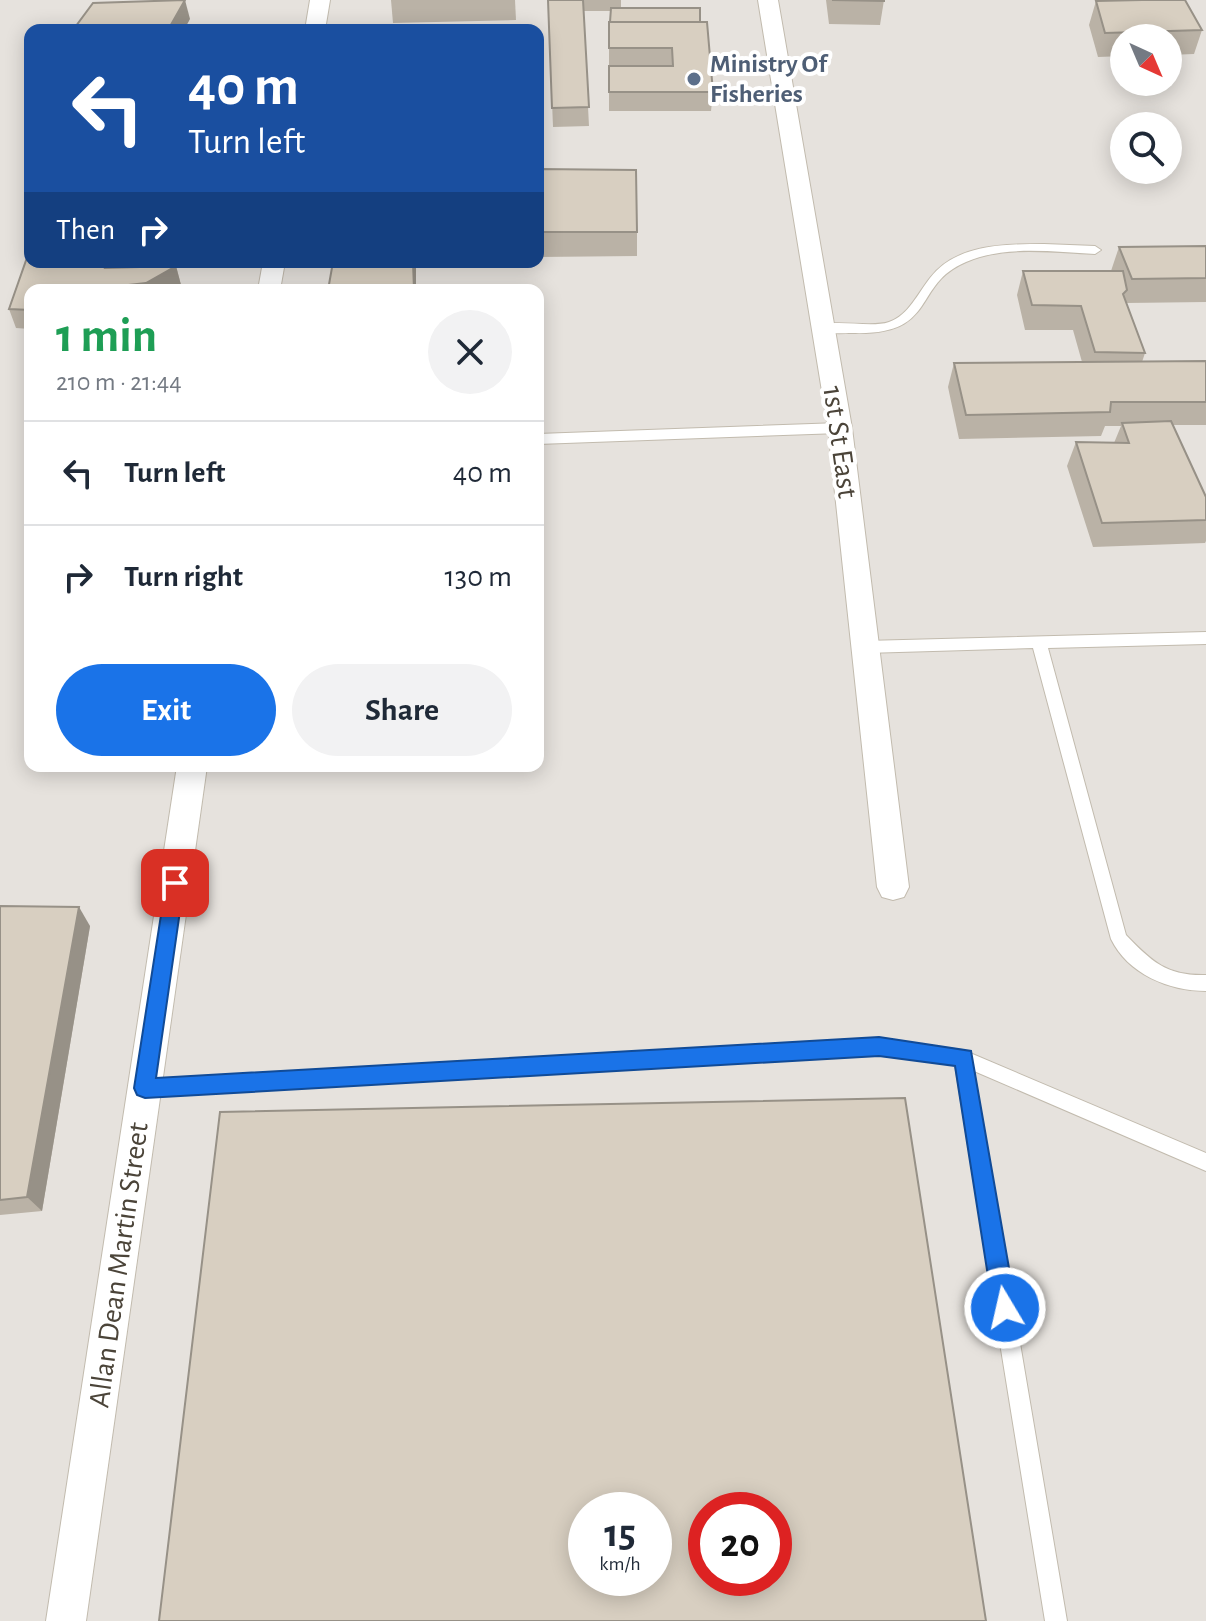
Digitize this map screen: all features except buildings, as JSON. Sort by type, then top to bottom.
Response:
[{"type":"street","points":[[316,24],[320,0]]},
{"type":"street","name":"1st St East","points":[[768,0],[840,428],[893,887]]},
{"type":"street","name":"Allan Dean Martin Street","points":[[66,1621],[191,772]]},
{"type":"lane","points":[[823,328],[886,327],[902,321],[936,274],[960,260],[1000,248],[1095,250]]},
{"type":"lane","points":[[544,439],[840,428]]},
{"type":"lane","points":[[865,647],[1206,638]]},
{"type":"lane","points":[[1039,642],[1119,939],[1145,966],[1181,985],[1206,983]]},
{"type":"lane","points":[[145,1088],[879,1047],[963,1058],[1206,1162]]},
{"type":"lane","points":[[963,1058],[1056,1621]]},
{"type":"shaded area","points":[[0,0],[1206,0],[1206,1621],[0,1621]]},
{"type":"place","name":"Ministry Of Fisheries","points":[[694,79]]},
{"type":"route","points":[[175,883],[145,1088],[879,1047],[963,1058],[1005,1308]]}]
